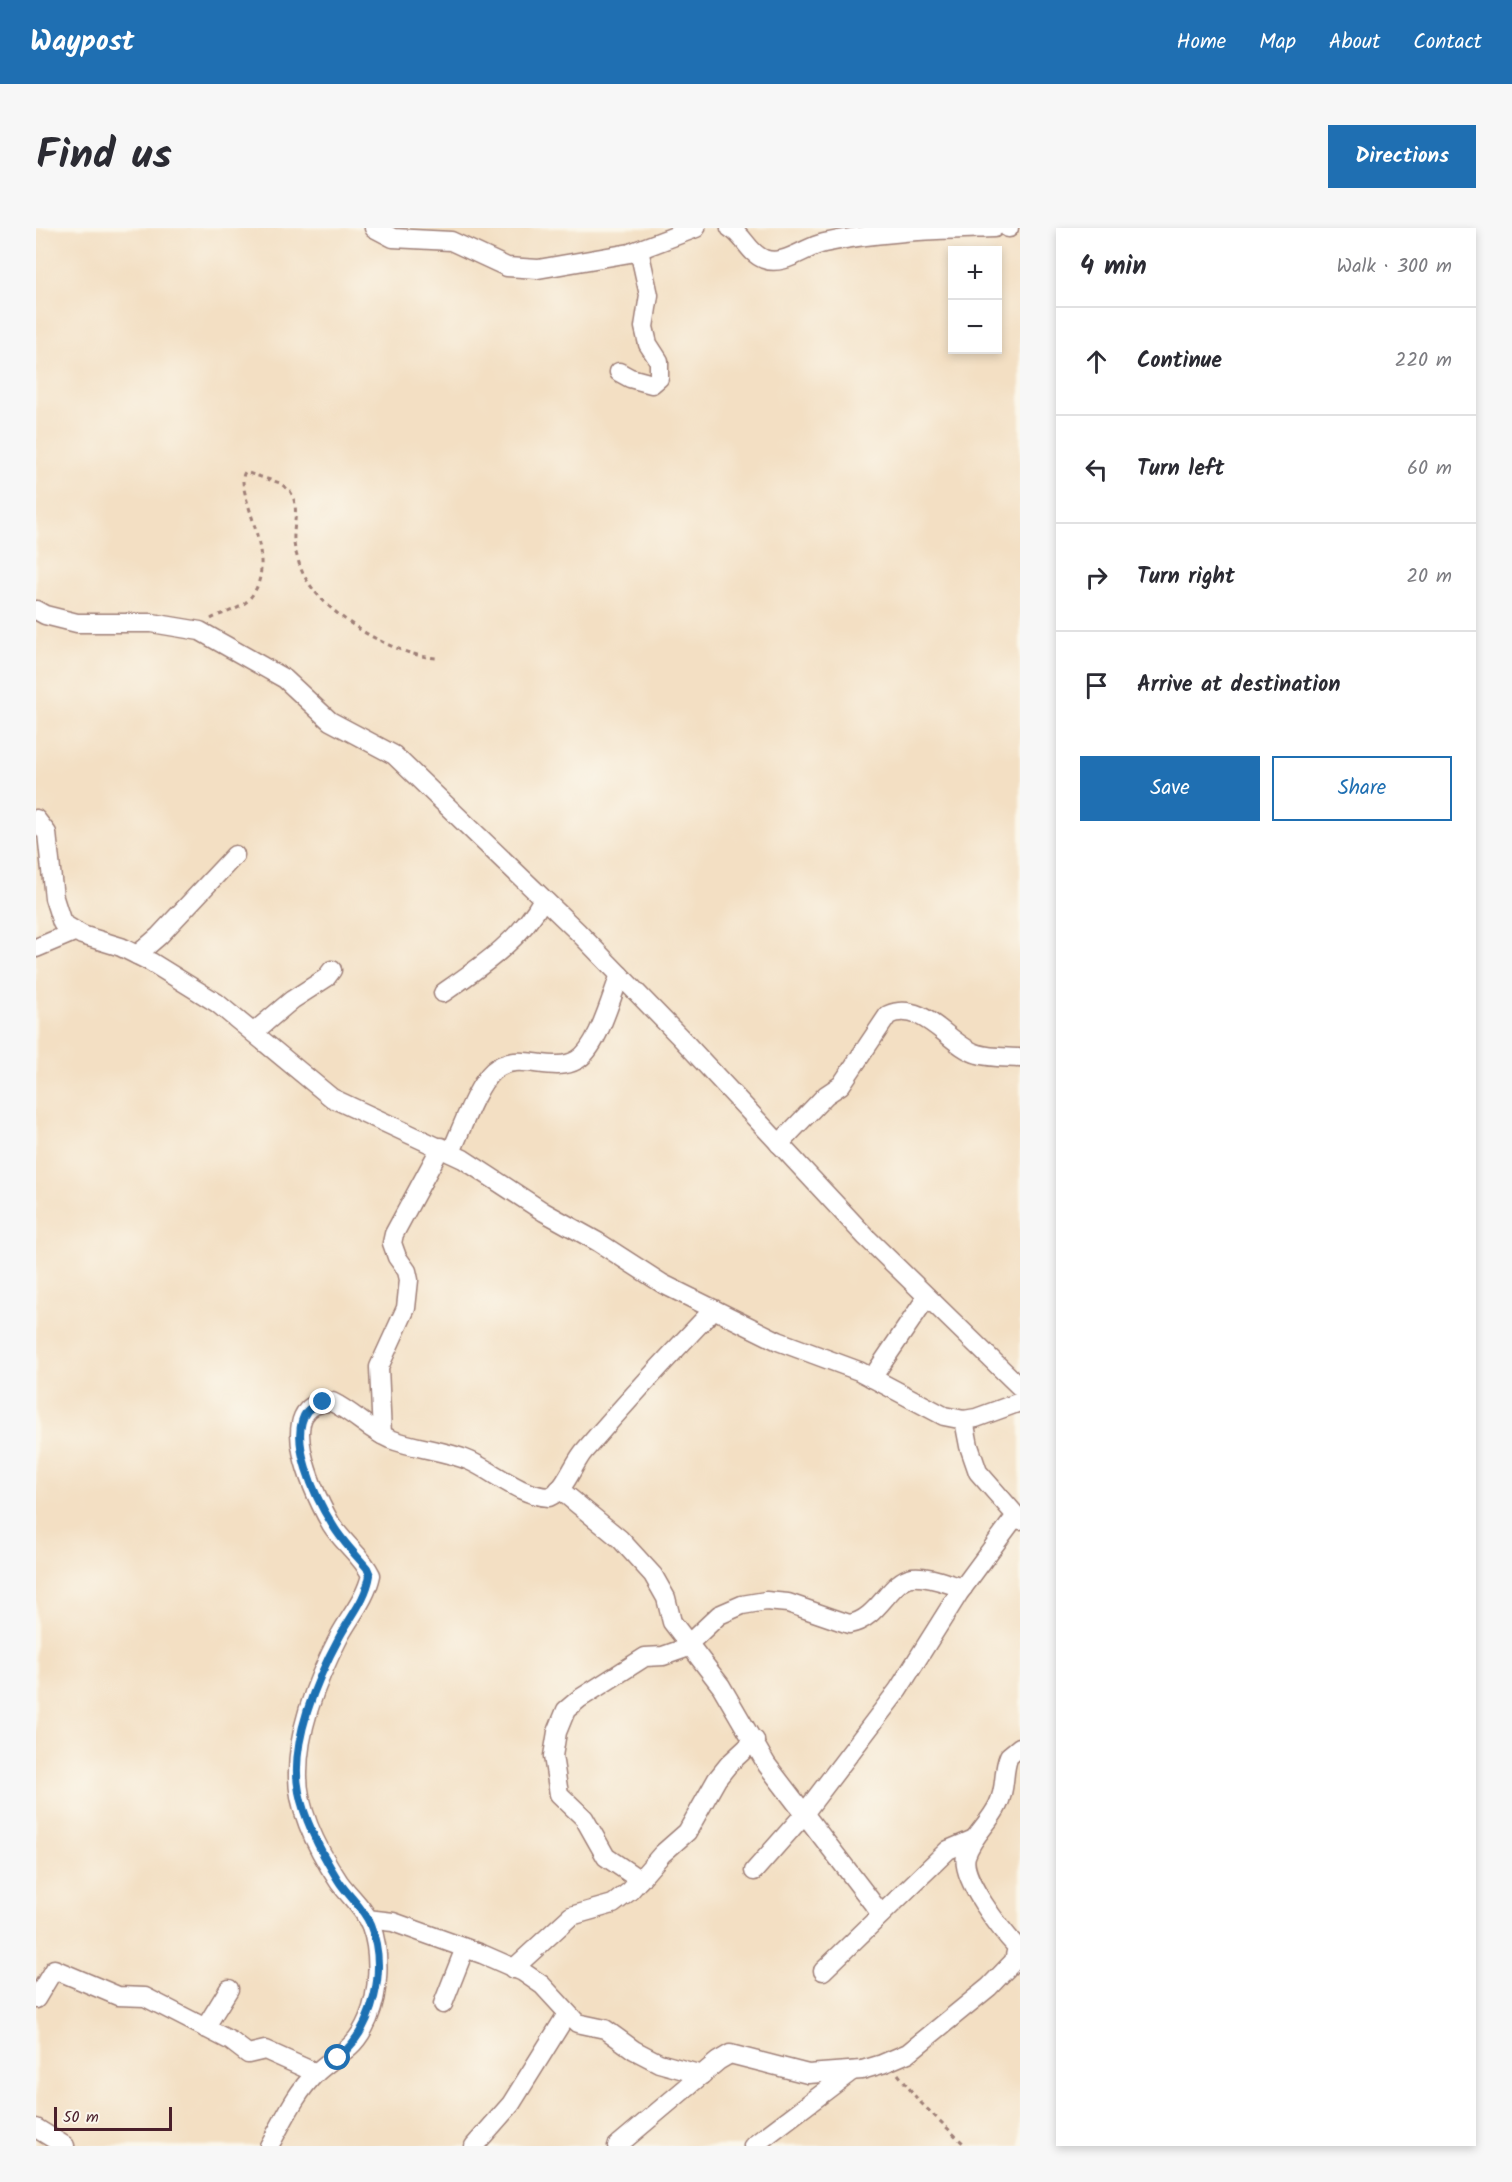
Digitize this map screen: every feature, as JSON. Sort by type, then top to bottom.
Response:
[{"type":"street","points":[[374,228],[393,238],[451,241],[492,261],[519,269],[538,269],[639,250],[696,228]]},
{"type":"street","points":[[730,228],[753,253],[765,260],[781,260],[808,247],[828,242],[933,230],[994,228]]},
{"type":"street","points":[[619,372],[630,378],[652,384],[658,378],[659,361],[648,344],[644,327],[649,295],[639,250]]},
{"type":"street","points":[[36,609],[45,615],[77,623],[152,623],[200,631],[285,679],[330,721],[393,755],[620,975],[866,1238],[1020,1387]]},
{"type":"street","points":[[36,819],[48,833],[58,915],[62,923],[74,932],[137,955],[217,1003],[254,1032],[311,1083],[332,1098],[360,1113],[399,1127],[446,1150],[544,1212],[598,1242],[641,1272],[778,1341],[872,1378],[944,1416],[964,1420],[1020,1402]]},
{"type":"street","points":[[137,955],[159,936],[235,855]]},
{"type":"street","points":[[443,993],[500,951],[524,927],[543,899]]},
{"type":"street","points":[[36,948],[74,932]]},
{"type":"street","points":[[254,1032],[292,1000],[326,978],[332,970]]},
{"type":"street","points":[[382,1435],[379,1367],[406,1308],[409,1280],[392,1243],[394,1234],[490,1073],[512,1061],[567,1063],[577,1060],[586,1052],[601,1024],[620,975]]},
{"type":"street","points":[[779,1144],[826,1095],[841,1085],[888,1015],[897,1011],[922,1017],[978,1054],[1020,1058]]},
{"type":"street","points":[[872,1378],[927,1298]]},
{"type":"street","points":[[269,2146],[291,2107],[316,2073],[353,2045],[371,2010],[377,1962],[367,1919],[338,1881],[308,1821],[299,1790],[298,1758],[303,1729],[329,1656],[363,1600],[370,1575],[367,1568],[330,1523],[303,1456],[299,1428],[309,1409],[323,1402],[332,1402],[382,1435],[412,1446],[469,1461],[534,1495],[549,1497],[559,1490],[587,1448],[643,1383],[714,1309]]},
{"type":"street","points":[[754,1871],[805,1812],[898,1690],[963,1588],[1018,1518],[978,1472],[969,1446],[964,1420]]},
{"type":"street","points":[[559,1490],[620,1539],[653,1575],[666,1598],[672,1622],[721,1686],[755,1740],[767,1765],[881,1914]]},
{"type":"street","points":[[640,1880],[606,1857],[584,1818],[559,1794],[554,1770],[557,1732],[566,1710],[579,1699],[645,1657],[670,1654],[689,1644],[719,1615],[742,1605],[766,1600],[798,1605],[849,1624],[857,1623],[868,1615],[908,1579],[920,1578],[963,1588]]},
{"type":"street","points":[[513,1969],[571,1916],[613,1904],[640,1880],[662,1854],[687,1832],[717,1779],[729,1764],[755,1740]]},
{"type":"street","points":[[617,2146],[730,2054],[808,2074],[852,2071],[908,2053],[989,1988],[1017,1954],[1017,1947],[980,1900],[968,1873],[965,1858],[974,1839],[997,1807],[1005,1789],[1006,1763],[1009,1756],[1020,1747]]},
{"type":"street","points":[[823,1971],[881,1914],[914,1886],[948,1850],[974,1839]]},
{"type":"street","points":[[367,1919],[393,1922],[465,1948],[513,1969],[538,1981],[576,2023],[605,2029],[634,2050],[658,2062],[702,2075]]},
{"type":"street","points":[[442,2004],[465,1948]]},
{"type":"street","points":[[36,1999],[54,1969],[118,1996],[145,1997],[231,2041],[248,2054],[265,2050],[316,2073]]},
{"type":"street","points":[[205,2028],[229,1989]]},
{"type":"street","points":[[474,2146],[511,2104],[567,2014]]},
{"type":"street","points":[[753,2146],[852,2071]]},
{"type":"street","points":[[36,2128],[62,2145]]},
{"type":"path","points":[[200,631],[208,621],[243,605],[256,588],[260,574],[257,531],[242,483],[245,472],[280,483],[290,490],[296,515],[294,541],[304,577],[343,618],[404,652],[419,657],[439,658]]},
{"type":"path","points":[[890,2060],[902,2081],[919,2101],[966,2146]]},
{"type":"route","points":[[323,1402],[309,1409],[303,1419],[299,1428],[300,1445],[313,1485],[330,1523],[367,1568],[370,1575],[369,1586],[363,1600],[352,1614],[329,1656],[303,1729],[298,1758],[299,1790],[308,1821],[338,1881],[371,1926],[377,1962],[377,1976],[367,2022],[353,2045],[338,2058]]}]
